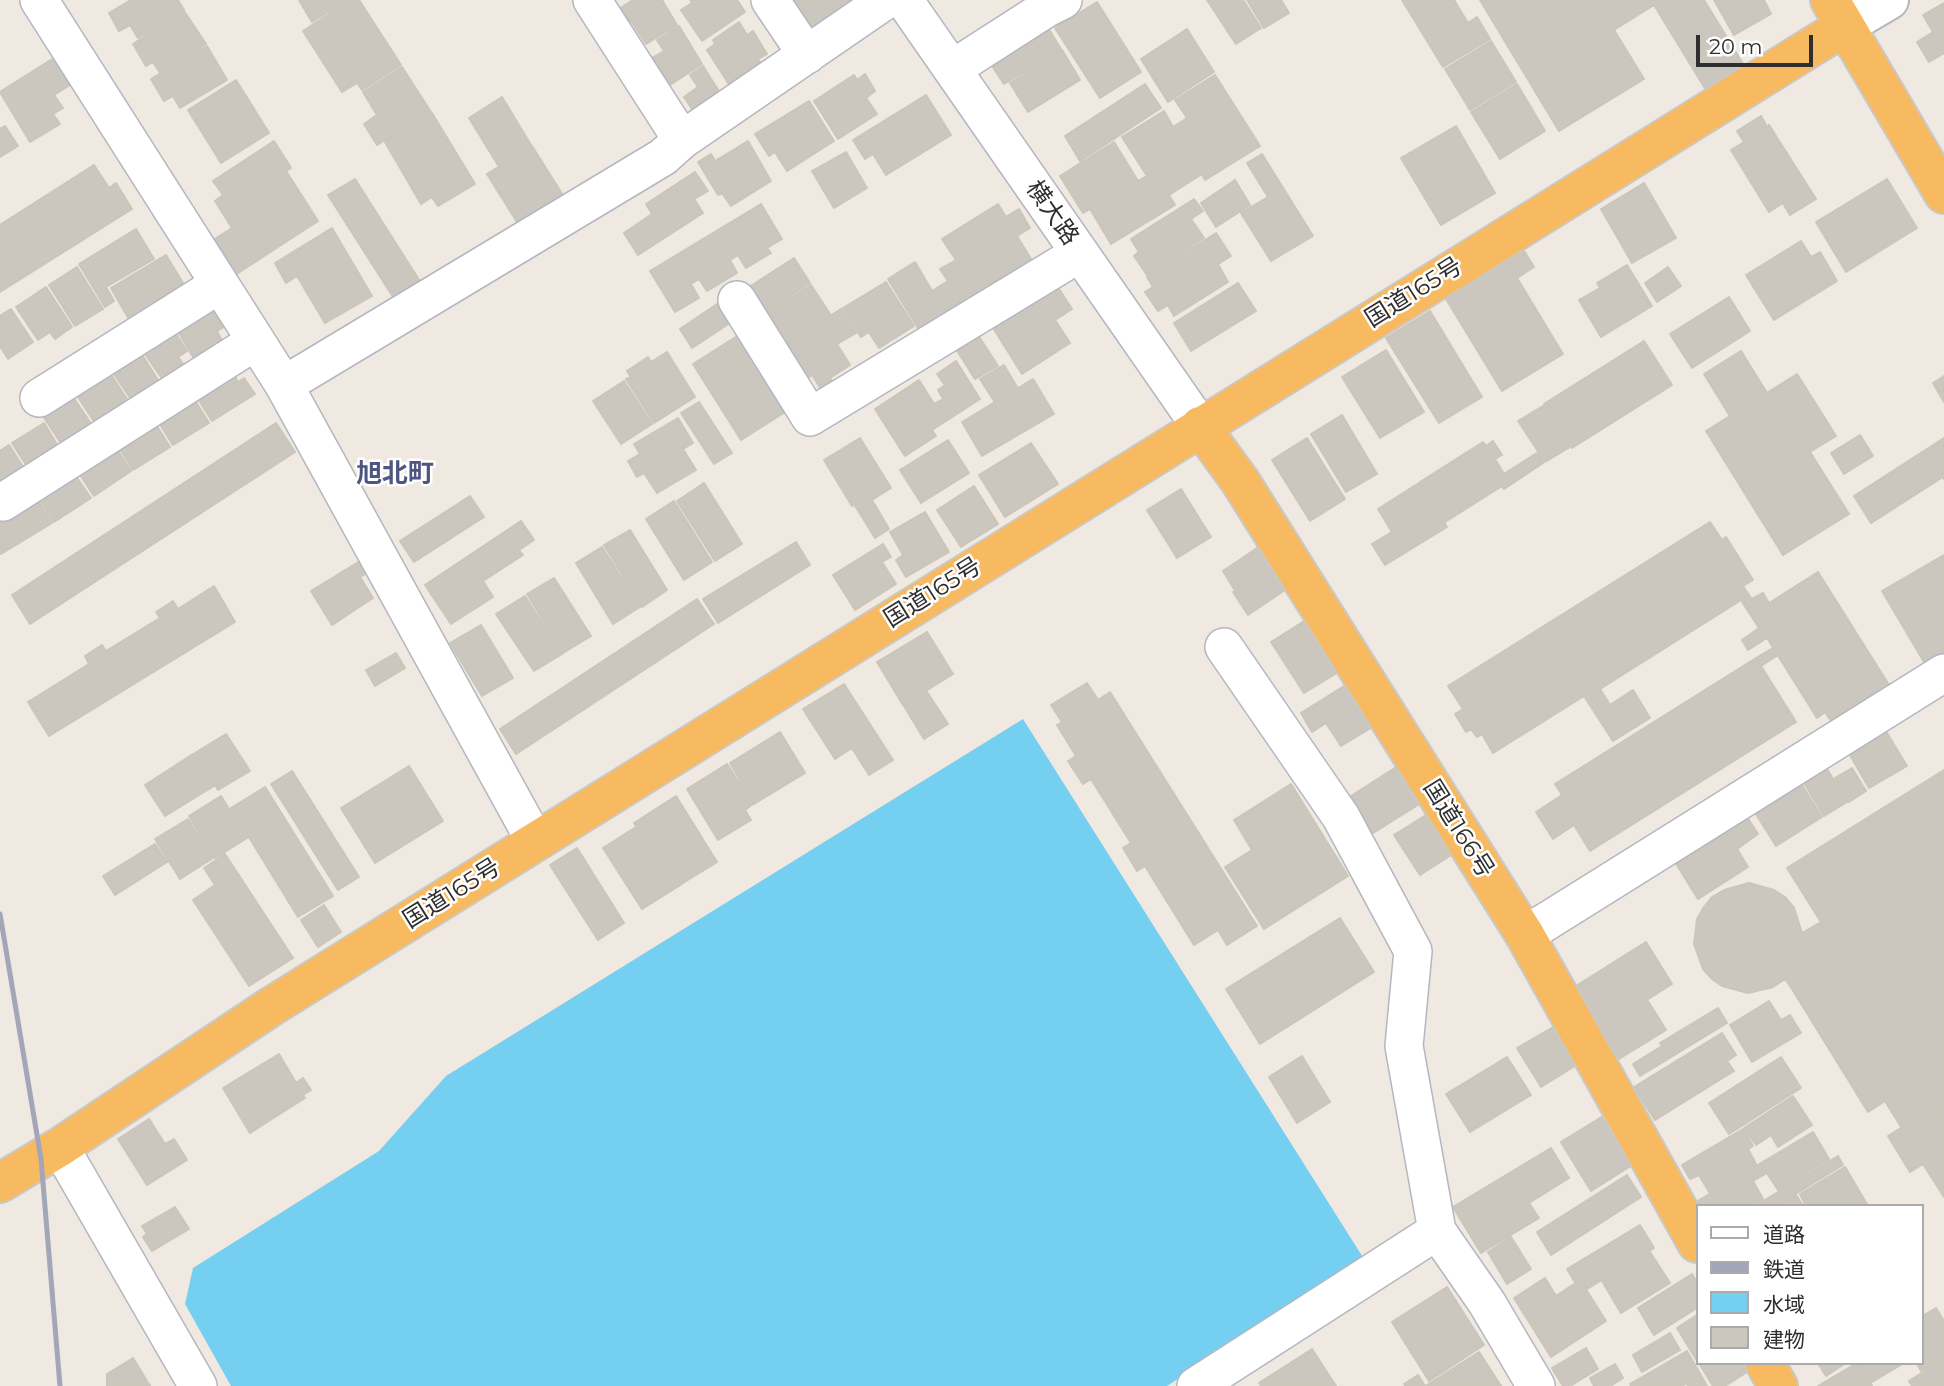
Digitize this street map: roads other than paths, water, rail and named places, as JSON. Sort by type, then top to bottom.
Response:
[{"type":"highway","points":[[1838,13],[1944,194]]},
{"type":"highway","name":"国道165号","points":[[0,1183],[60,1147],[272,1006],[1200,426],[1838,13]]},
{"type":"highway","name":"国道166号","points":[[1200,426],[1240,481],[1525,936],[1696,1240]]},
{"type":"highway","points":[[1766,1365],[1778,1386]]},
{"type":"main road","points":[[1838,13],[1889,0]]},
{"type":"street","points":[[39,0],[284,385],[535,841]]},
{"type":"street","points":[[592,0],[682,140]]},
{"type":"street","points":[[770,0],[807,55]]},
{"type":"street","points":[[284,385],[663,157],[682,140],[886,0]]},
{"type":"street","name":"横大路","points":[[904,0],[1200,426]]},
{"type":"street","points":[[952,69],[1063,0]]},
{"type":"street","points":[[737,300],[810,417],[1080,253]]},
{"type":"street","points":[[39,398],[220,284]]},
{"type":"street","points":[[3,502],[256,341]]},
{"type":"street","points":[[1224,647],[1341,817],[1413,951],[1404,1046],[1437,1231],[1487,1303],[1536,1386]]},
{"type":"street","points":[[1525,936],[1944,673]]},
{"type":"street","points":[[60,1147],[198,1386]]},
{"type":"street","points":[[1196,1386],[1437,1231]]},
{"type":"water","points":[[1023,719],[1364,1259],[1167,1386],[231,1386],[185,1304],[193,1268],[379,1151],[446,1076]]},
{"type":"railway","points":[[0,914],[41,1159],[60,1386]]},
{"type":"district","name":"旭北町","points":[[395,474]]}]
